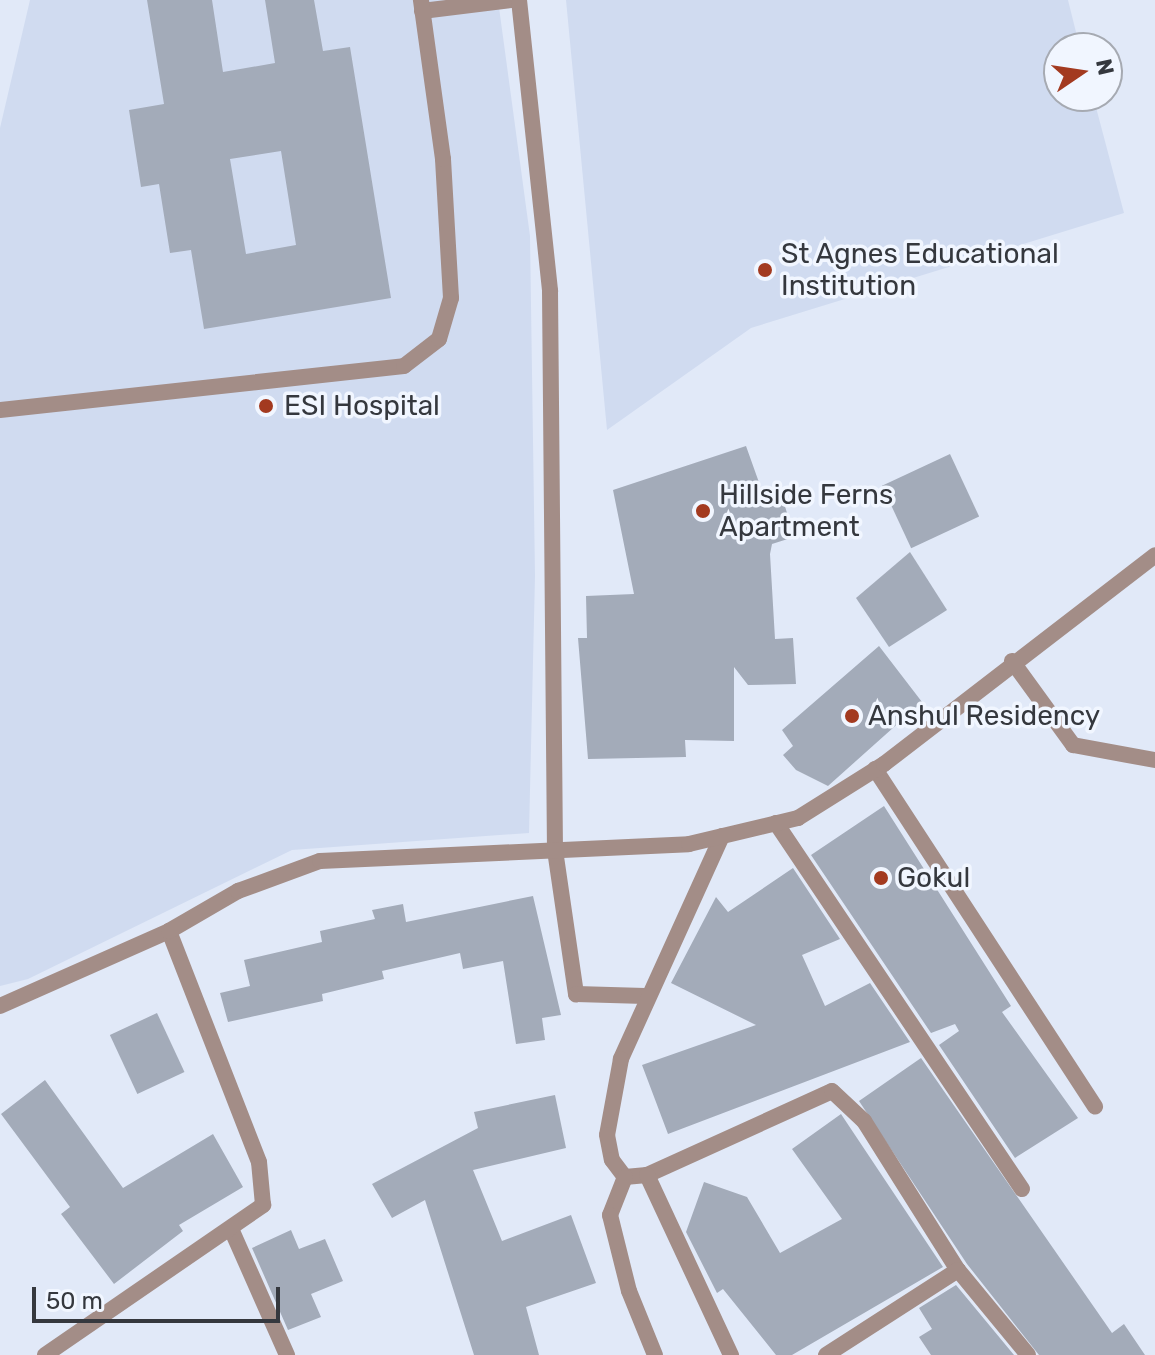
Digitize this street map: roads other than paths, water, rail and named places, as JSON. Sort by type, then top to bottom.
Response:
[{"type":"street","points":[[0,410],[404,366],[439,339],[451,298],[443,159],[421,6],[512,0]]},
{"type":"street","points":[[519,0],[550,291],[555,850],[576,994],[645,996]]},
{"type":"street","points":[[0,1006],[169,931],[238,891],[320,861],[555,850],[722,836],[798,818],[875,769],[1012,661],[1155,555]]},
{"type":"street","points":[[1012,661],[1073,745],[1155,760]]},
{"type":"street","points":[[875,769],[1095,1107]]},
{"type":"street","points":[[776,823],[1022,1189]]},
{"type":"street","points":[[655,1355],[629,1291],[610,1215],[625,1177],[607,1135],[621,1059],[645,996],[722,836]]},
{"type":"street","points":[[45,1355],[232,1231],[263,1205],[259,1162],[169,931]]},
{"type":"street","points":[[625,1177],[647,1175],[832,1091],[864,1121],[958,1270],[1028,1355]]},
{"type":"street","points":[[647,1175],[731,1355]]},
{"type":"street","points":[[232,1231],[287,1355]]},
{"type":"street","points":[[826,1355],[958,1270]]},
{"type":"place","name":"St Agnes Educational Institution","points":[[765,270]]},
{"type":"place","name":"ESI Hospital","points":[[266,406]]},
{"type":"place","name":"Hillside Ferns Apartment","points":[[703,511]]},
{"type":"place","name":"Anshul Residency","points":[[852,716]]},
{"type":"place","name":"Gokul","points":[[881,878]]}]
